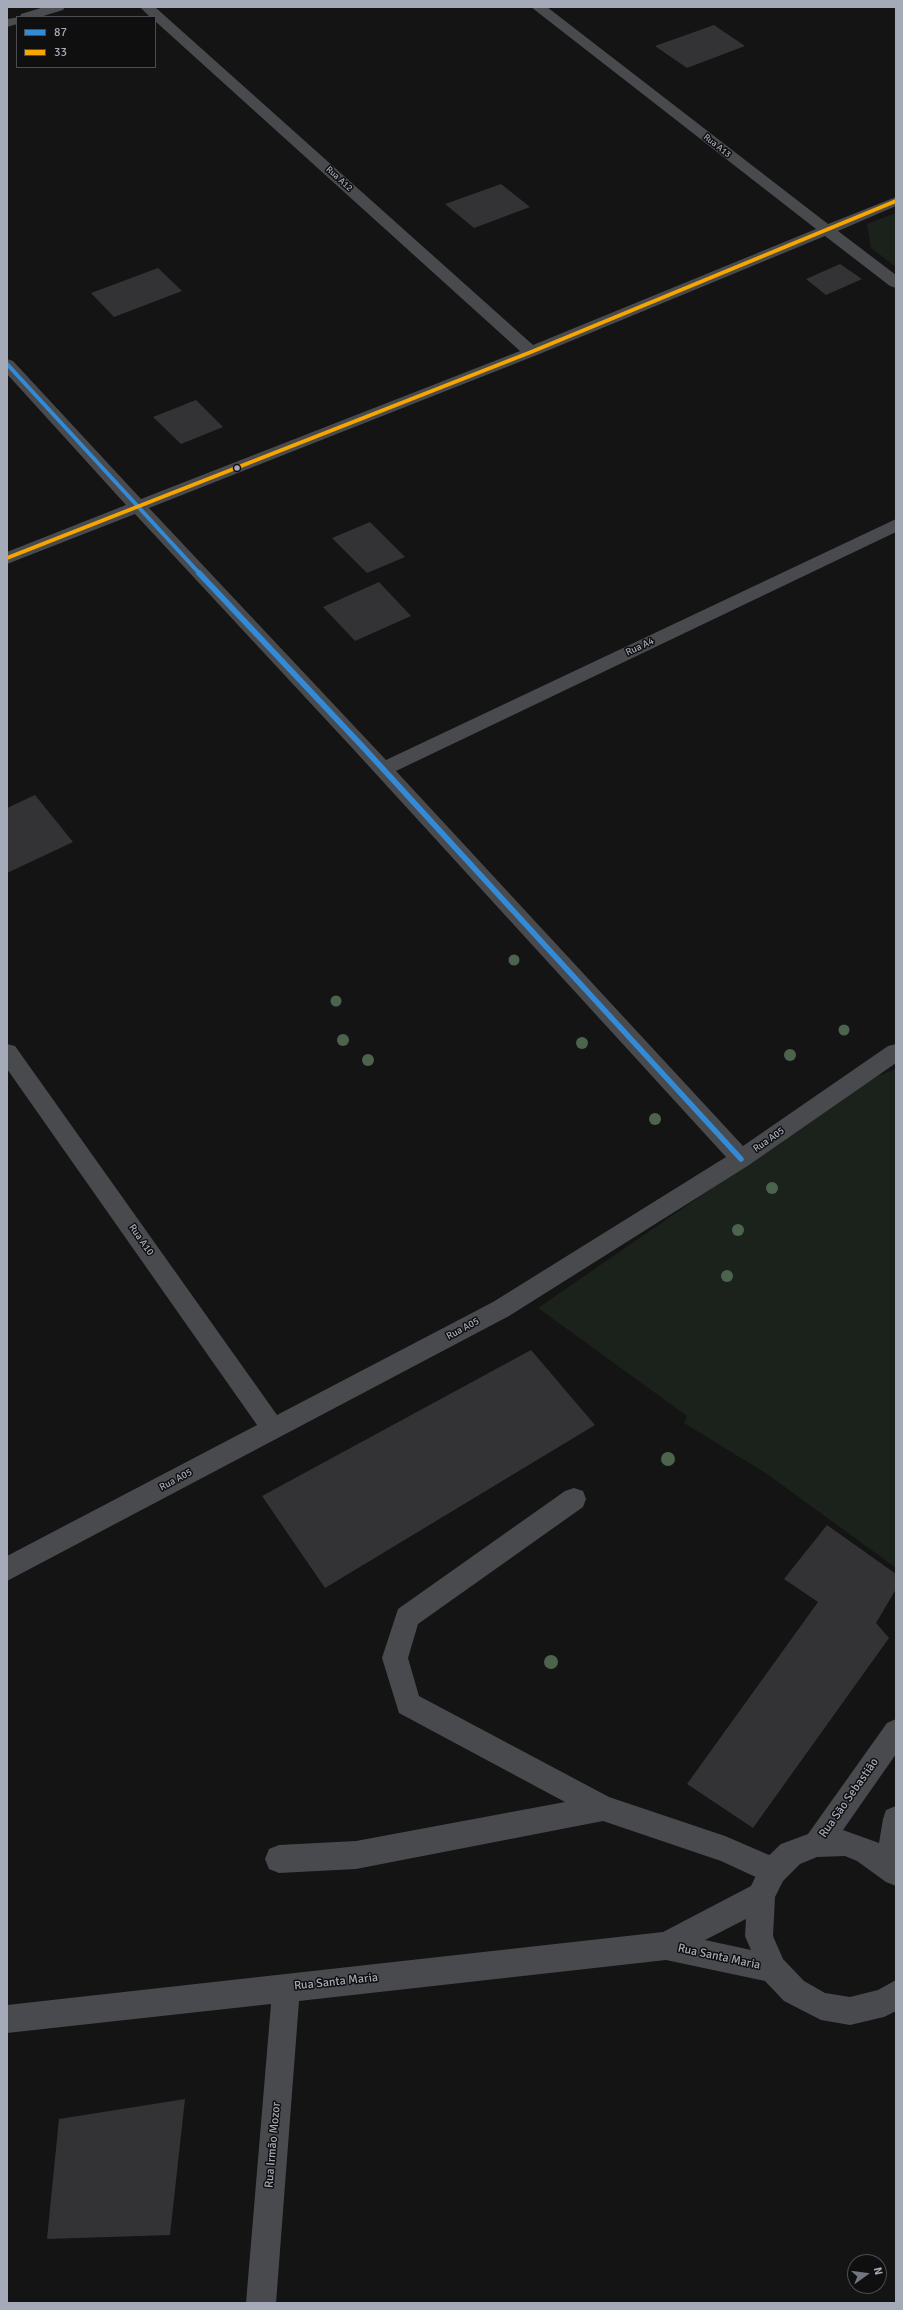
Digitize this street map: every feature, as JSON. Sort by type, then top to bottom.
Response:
[{"type":"main road","points":[[29,16],[58,7]]},
{"type":"street","name":"Rua A12","points":[[147,7],[531,352]]},
{"type":"street","name":"Rua A13","points":[[538,7],[825,230],[896,283]]},
{"type":"street","points":[[7,558],[531,352],[896,201]]},
{"type":"street","points":[[7,364],[138,507],[383,769],[741,1159]]},
{"type":"street","name":"Rua A4","points":[[383,769],[896,525]]},
{"type":"street","name":"Rua A10","points":[[7,1052],[273,1428]]},
{"type":"street","name":"Rua A05","points":[[7,1569],[501,1309],[741,1159],[896,1052]]},
{"type":"street","points":[[574,1499],[407,1617],[395,1658],[408,1704],[603,1808],[725,1849],[773,1871]]},
{"type":"street","name":"Rua São Sebastião","points":[[817,1844],[896,1732]]},
{"type":"street","points":[[279,1859],[356,1855],[603,1808]]},
{"type":"street","points":[[893,1869],[896,1818]]},
{"type":"street","points":[[892,2003],[850,2011],[821,2006],[794,1991],[773,1969],[759,1936],[761,1896],[773,1871],[791,1854],[817,1844],[845,1843],[865,1850],[893,1869]]},
{"type":"street","name":"Rua Santa Maria","points":[[666,1946],[761,1896]]},
{"type":"street","name":"Rua Santa Maria","points":[[7,2019],[666,1946],[773,1969]]},
{"type":"street","name":"Rua Irmão Mozor","points":[[261,2303],[286,1988]]},
{"type":"shaded area","points":[[896,213],[896,267],[871,248],[867,224]]},
{"type":"shaded area","points":[[896,1069],[896,1568],[767,1474],[684,1423],[687,1416],[538,1308],[870,1079]]},
{"type":"building","points":[[714,25],[745,46],[687,68],[655,46]]},
{"type":"building","points":[[501,184],[530,207],[474,228],[445,204]]},
{"type":"building","points":[[840,264],[862,279],[826,295],[806,279]]},
{"type":"building","points":[[158,268],[182,291],[114,317],[91,293]]},
{"type":"building","points":[[196,400],[223,427],[181,444],[153,417]]},
{"type":"building","points":[[370,522],[405,557],[367,573],[332,538]]},
{"type":"building","points":[[379,582],[411,616],[355,641],[323,607]]},
{"type":"building","points":[[35,795],[73,842],[7,873],[7,808]]},
{"type":"building","points":[[531,1350],[595,1425],[325,1588],[262,1496]]},
{"type":"building","points":[[827,1525],[896,1574],[896,1589],[876,1623],[889,1638],[753,1828],[687,1784],[818,1602],[784,1579]]},
{"type":"building","points":[[185,2099],[170,2235],[47,2239],[59,2119]]},
{"type":"transit line","name":"33","points":[[7,558],[531,352],[896,201]]},
{"type":"transit line","name":"87","points":[[7,364],[138,507],[362,746],[741,1159]]}]
